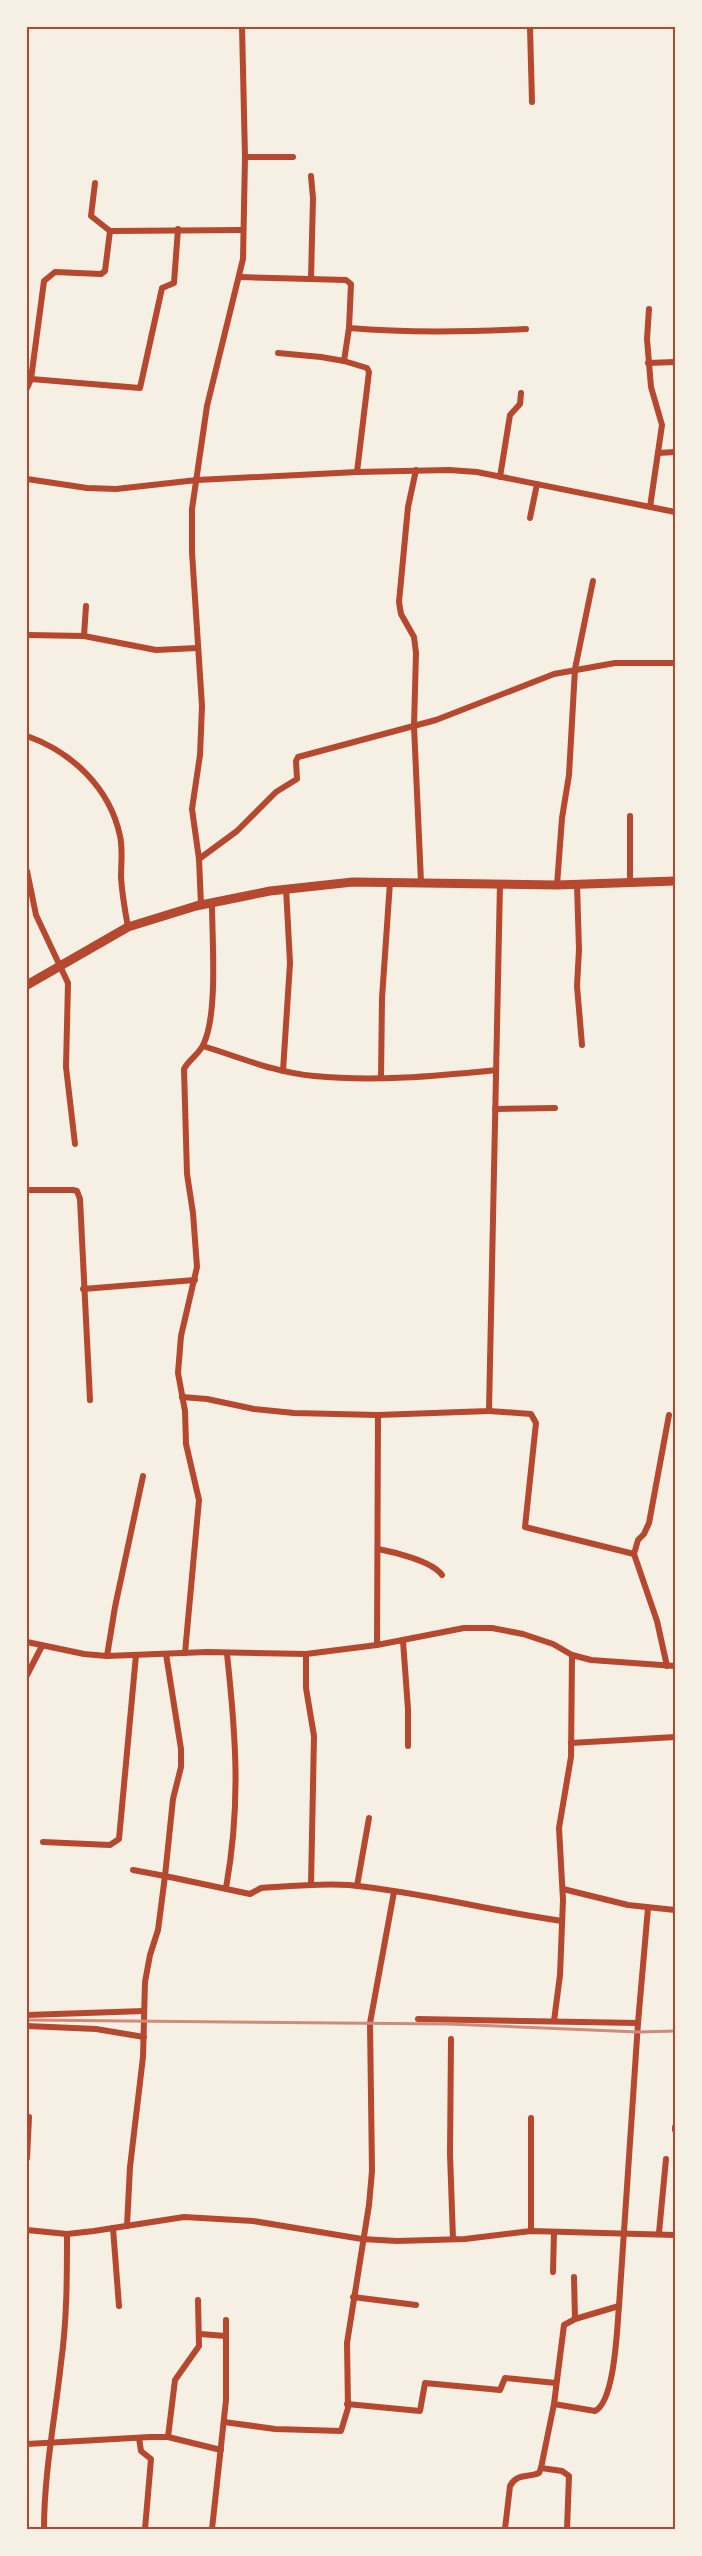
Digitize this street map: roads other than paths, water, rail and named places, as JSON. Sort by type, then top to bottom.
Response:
[{"type":"main road","points":[[27,986],[128,927],[158,916],[201,905],[286,888],[353,882],[557,885],[675,881]]},
{"type":"street","points":[[201,905],[199,859],[192,809],[200,755],[202,706],[197,648],[192,509],[207,406],[229,309],[240,277],[245,158],[242,27]]},
{"type":"street","points":[[530,27],[532,102]]},
{"type":"street","points":[[245,158],[294,157]]},
{"type":"street","points":[[310,279],[313,198],[311,176]]},
{"type":"street","points":[[94,183],[92,216],[110,231],[243,230]]},
{"type":"street","points":[[31,380],[140,388],[162,287],[174,283],[178,229]]},
{"type":"street","points":[[27,388],[31,380],[44,281],[55,272],[101,274],[105,271],[110,231]]},
{"type":"street","points":[[240,277],[346,280],[351,284],[349,328],[344,362]]},
{"type":"street","points":[[649,309],[648,363],[651,387],[662,424],[650,507]]},
{"type":"street","points":[[349,328],[462,332],[526,329]]},
{"type":"street","points":[[278,353],[344,362],[367,368],[369,372],[357,472]]},
{"type":"street","points":[[648,363],[675,362]]},
{"type":"street","points":[[500,477],[510,415],[520,404],[521,393]]},
{"type":"street","points":[[658,453],[675,452]]},
{"type":"street","points":[[416,470],[408,507],[399,591],[401,614],[414,637],[414,726],[421,882]]},
{"type":"street","points":[[27,479],[87,489],[116,489],[197,480],[449,470],[500,477],[675,512]]},
{"type":"street","points":[[530,518],[537,484]]},
{"type":"street","points":[[557,885],[568,775],[575,669],[593,580]]},
{"type":"street","points":[[84,636],[86,606]]},
{"type":"street","points":[[27,635],[84,636],[156,650],[197,648]]},
{"type":"street","points":[[199,859],[237,831],[276,792],[297,779],[296,761],[298,757],[436,720],[554,674],[575,669],[639,662],[675,663]]},
{"type":"street","points":[[27,736],[48,744],[65,756],[104,794],[116,819],[120,838],[128,927]]},
{"type":"street","points":[[630,816],[630,882]]},
{"type":"street","points":[[27,871],[36,915],[68,983],[66,1067],[75,1144]]},
{"type":"street","points":[[381,1078],[382,998],[390,882]]},
{"type":"street","points":[[489,1411],[500,883]]},
{"type":"street","points":[[577,884],[579,950],[577,986],[582,1045]]},
{"type":"street","points":[[283,1071],[290,963],[286,888]]},
{"type":"street","points":[[185,1653],[199,1500],[186,1444],[183,1397],[178,1373],[181,1336],[195,1281],[197,1248],[187,1174],[184,1069],[203,1046],[208,1034],[212,999],[212,903]]},
{"type":"street","points":[[203,1046],[283,1071],[313,1076],[415,1078],[496,1070]]},
{"type":"street","points":[[495,1109],[555,1108]]},
{"type":"street","points":[[27,1190],[77,1191],[80,1199],[90,1400]]},
{"type":"street","points":[[83,1288],[195,1281]]},
{"type":"street","points":[[183,1397],[207,1399],[254,1409],[378,1415],[489,1411],[531,1414],[536,1423],[526,1528],[634,1554]]},
{"type":"street","points":[[377,1645],[378,1415]]},
{"type":"street","points":[[667,1666],[657,1621],[634,1554],[638,1540],[644,1534],[649,1522],[669,1415]]},
{"type":"street","points":[[107,1656],[143,1476]]},
{"type":"street","points":[[378,1549],[407,1556],[436,1568],[442,1575]]},
{"type":"street","points":[[27,1642],[107,1656],[185,1653],[306,1654],[403,1641],[465,1628],[492,1628],[523,1634],[553,1644],[572,1655],[609,1663],[675,1666]]},
{"type":"street","points":[[403,1641],[408,1708],[408,1746]]},
{"type":"street","points":[[27,1675],[42,1646]]},
{"type":"street","points":[[127,2226],[130,2167],[144,2037],[145,1982],[158,1930],[173,1799],[181,1767],[181,1749],[166,1654]]},
{"type":"street","points":[[226,1654],[235,1727],[237,1795],[234,1842],[226,1888]]},
{"type":"street","points":[[306,1654],[306,1688],[314,1736],[311,1885]]},
{"type":"street","points":[[43,1842],[110,1845],[118,1839],[136,1655]]},
{"type":"street","points":[[554,2021],[560,1975],[563,1889],[559,1828],[571,1743],[572,1655]]},
{"type":"street","points":[[571,1743],[675,1737]]},
{"type":"street","points":[[357,1886],[369,1818]]},
{"type":"street","points":[[133,1870],[250,1894],[261,1888],[311,1885],[357,1886],[464,1902],[562,1921]]},
{"type":"street","points":[[563,1889],[628,1905],[675,1910]]},
{"type":"street","points":[[224,2422],[275,2429],[341,2431],[348,2404],[347,2343],[369,2205],[372,2171],[370,2023],[394,1892]]},
{"type":"street","points":[[554,2404],[589,2411],[599,2409],[608,2391],[620,2306],[638,2024],[648,1908]]},
{"type":"street","points":[[27,2015],[144,2011]]},
{"type":"street","points":[[418,2019],[638,2024]]},
{"type":"street","points":[[27,2026],[96,2029],[144,2037]]},
{"type":"street","points":[[451,2039],[450,2154],[453,2239]]},
{"type":"street","points":[[27,2157],[29,2117]]},
{"type":"street","points":[[531,2118],[531,2231]]},
{"type":"street","points":[[659,2233],[666,2159]]},
{"type":"street","points":[[27,2230],[67,2234],[155,2220],[211,2218],[276,2224],[362,2239],[397,2241],[453,2239],[531,2231],[675,2235]]},
{"type":"street","points":[[113,2228],[119,2306]]},
{"type":"street","points":[[553,2272],[554,2232]]},
{"type":"street","points":[[44,2529],[50,2447],[62,2360],[67,2234]]},
{"type":"street","points":[[574,2277],[575,2319]]},
{"type":"street","points":[[353,2297],[416,2305]]},
{"type":"street","points":[[168,2438],[175,2380],[196,2350],[200,2334],[198,2300]]},
{"type":"street","points":[[505,2529],[510,2486],[519,2476],[539,2474],[541,2468],[554,2404],[564,2325],[575,2319],[620,2306]]},
{"type":"street","points":[[212,2529],[224,2422],[226,2320]]},
{"type":"street","points":[[200,2334],[226,2336]]},
{"type":"street","points":[[348,2404],[420,2411],[425,2383],[500,2390],[505,2378],[556,2383]]},
{"type":"street","points":[[27,2444],[50,2447],[168,2438],[221,2451]]},
{"type":"street","points":[[139,2441],[151,2459],[145,2529]]},
{"type":"street","points":[[541,2468],[561,2471],[569,2476],[567,2529]]},
{"type":"railway","points":[[27,2020],[448,2024],[638,2032],[675,2031]]}]
